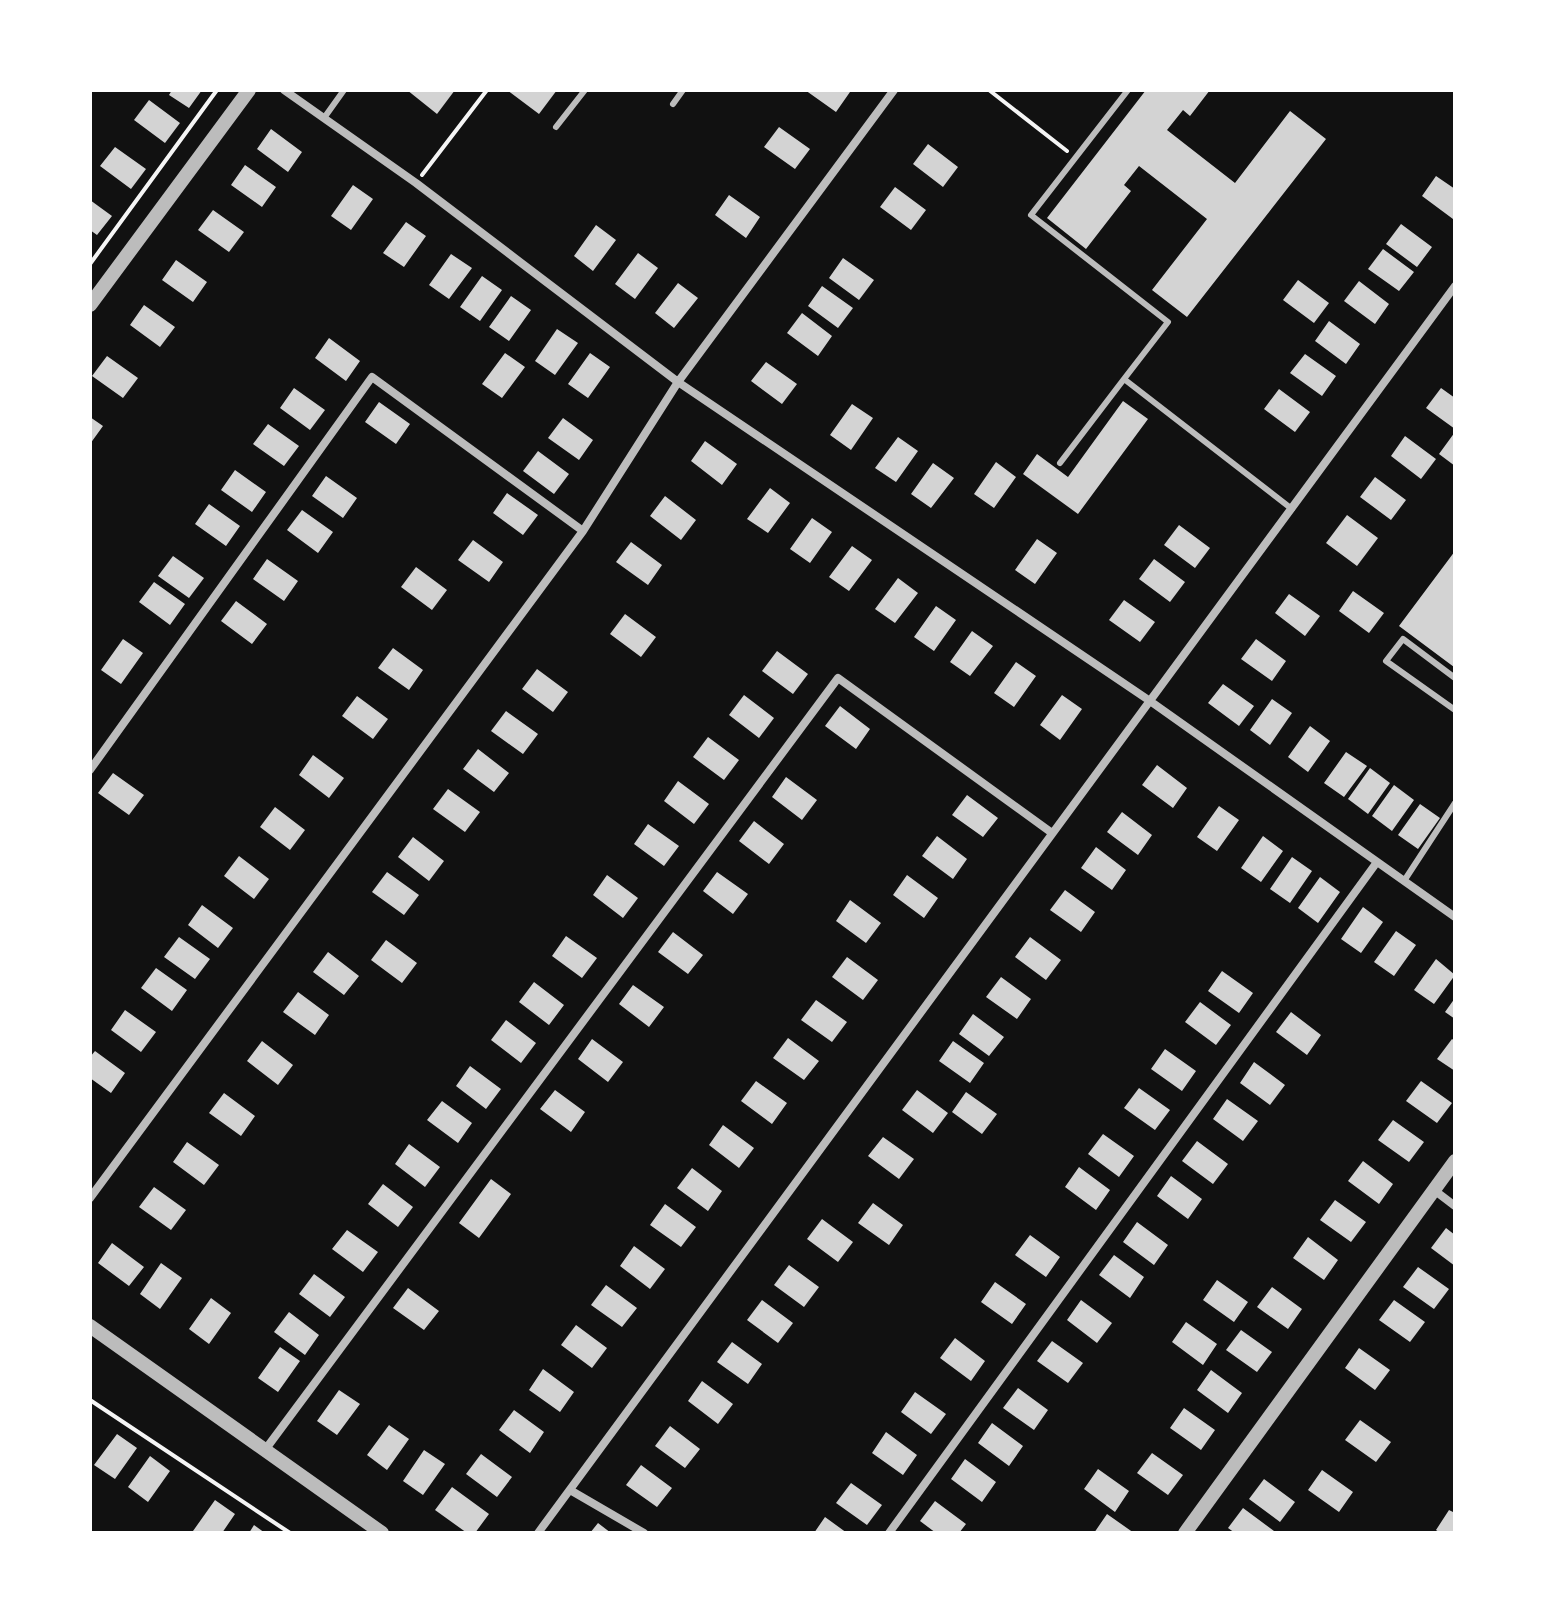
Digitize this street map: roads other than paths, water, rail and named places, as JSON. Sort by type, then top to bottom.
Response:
[{"type":"street","points":[[90,305],[249,90]]},
{"type":"street","points":[[284,90],[416,183],[678,382],[1150,701],[1455,917]]},
{"type":"street","points":[[90,1198],[583,531],[678,382],[894,90]]},
{"type":"street","points":[[538,1533],[1455,286]]},
{"type":"street","points":[[90,770],[372,377],[583,531]]},
{"type":"street","points":[[265,1450],[838,678],[1052,833]]},
{"type":"street","points":[[889,1533],[1377,862]]},
{"type":"street","points":[[1185,1533],[1455,1161]]},
{"type":"street","points":[[1434,1190],[1455,1206]]},
{"type":"street","points":[[90,1326],[382,1533]]},
{"type":"street","points":[[570,1490],[644,1533]]},
{"type":"lane","points":[[324,118],[344,90]]},
{"type":"lane","points":[[556,127],[585,90]]},
{"type":"lane","points":[[673,104],[683,90]]},
{"type":"lane","points":[[1060,463],[1168,322],[1031,215],[1128,90]]},
{"type":"lane","points":[[1124,379],[1292,509]]},
{"type":"lane","points":[[1455,678],[1403,639],[1386,661],[1455,710]]},
{"type":"lane","points":[[1404,881],[1455,803]]}]
